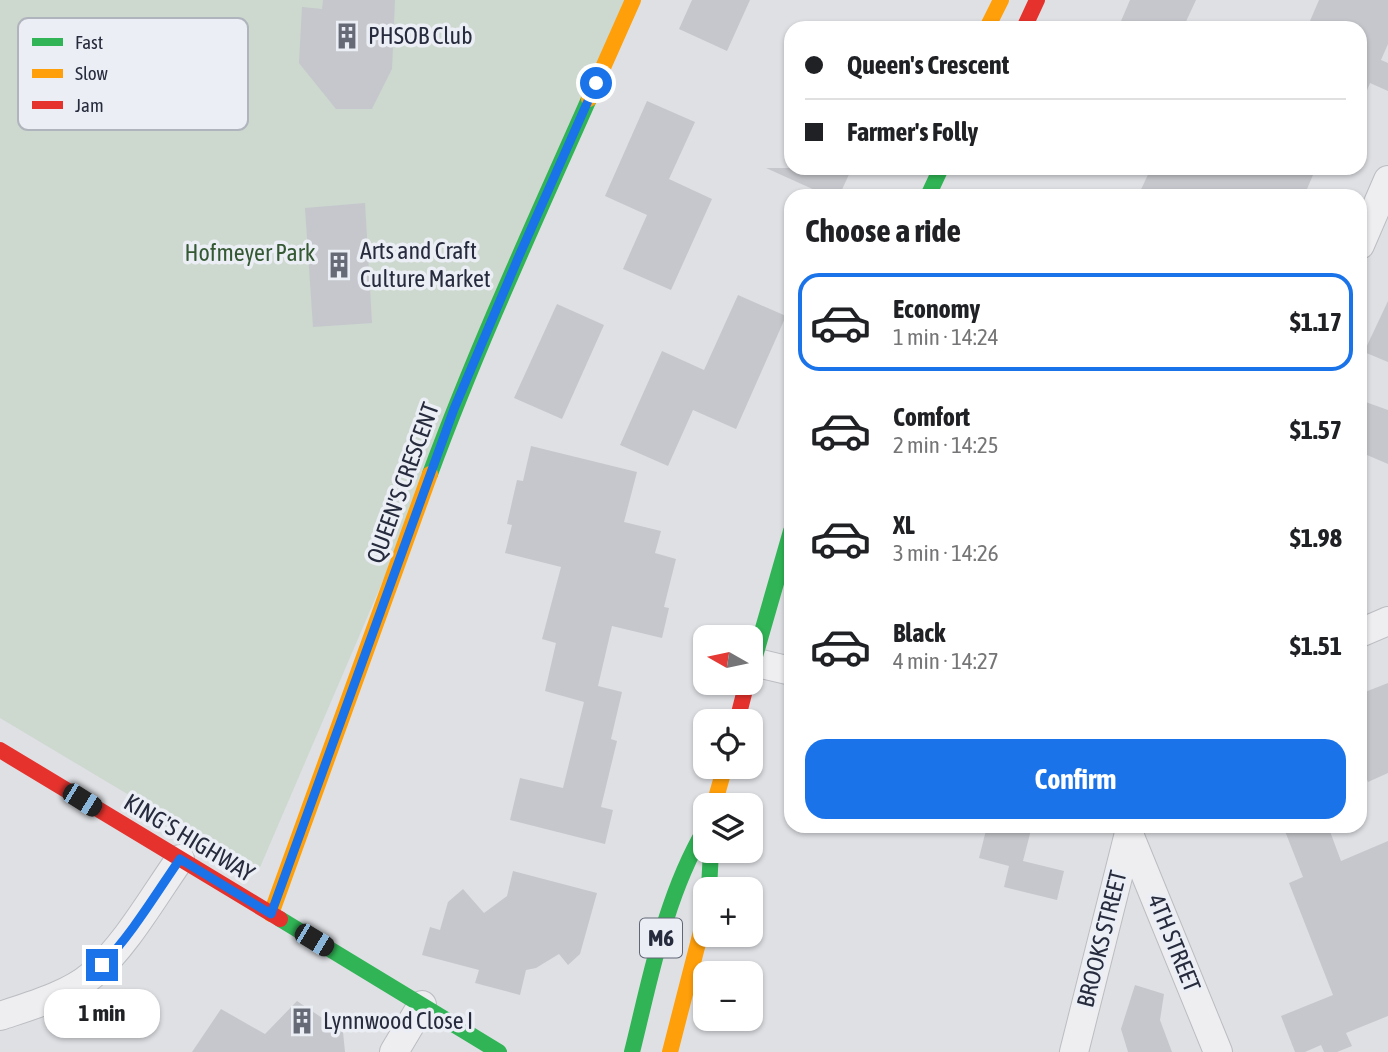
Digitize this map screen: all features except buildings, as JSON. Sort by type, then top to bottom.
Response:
[{"type":"street","name":"QUEEN'S CRESCENT","points":[[271,914],[454,409],[633,0]]},
{"type":"street","points":[[991,21],[1001,0]]},
{"type":"street","points":[[1027,21],[1037,0]]},
{"type":"street","points":[[1367,229],[1388,180]]},
{"type":"street","points":[[763,627],[784,555]]},
{"type":"street","points":[[1367,630],[1388,621]]},
{"type":"street","points":[[763,672],[784,671]]},
{"type":"street","name":"KING'S HIGHWAY","points":[[0,750],[499,1052]]},
{"type":"street","name":"BROOKS STREET","points":[[1074,1052],[1129,833]]},
{"type":"street","name":"4TH STREET","points":[[1131,833],[1218,1052]]},
{"type":"street","name":"M6","points":[[632,1052],[671,902],[693,849]]},
{"type":"street","points":[[0,1016],[60,994],[91,976],[113,954],[180,859]]},
{"type":"street","name":"M6","points":[[670,1052],[697,947]]},
{"type":"street","points":[[394,1052],[422,1005]]},
{"type":"green space","name":"Hofmeyer Park","points":[[0,0],[632,0],[258,872],[0,718]]},
{"type":"traffic: fast","points":[[430,474],[486,332],[589,99]]},
{"type":"traffic: fast","points":[[931,189],[938,175]]},
{"type":"traffic: fast","points":[[763,628],[784,555]]},
{"type":"traffic: fast","points":[[632,1052],[669,909],[693,851]]},
{"type":"traffic: fast","points":[[710,863],[710,877]]},
{"type":"traffic: fast","points":[[280,919],[499,1052]]},
{"type":"traffic: slow","points":[[589,99],[633,0]]},
{"type":"traffic: slow","points":[[990,21],[1001,0]]},
{"type":"traffic: slow","points":[[271,914],[430,474]]},
{"type":"traffic: slow","points":[[717,793],[721,779]]},
{"type":"traffic: slow","points":[[670,1052],[697,947]]},
{"type":"traffic: jam","points":[[1027,21],[1037,0]]},
{"type":"traffic: jam","points":[[740,709],[744,695]]},
{"type":"traffic: jam","points":[[0,750],[280,919]]},
{"type":"place","name":"PHSOB Club","points":[[347,36]]},
{"type":"place","name":"Arts and Craft Culture Market","points":[[339,265]]},
{"type":"place","name":"Lynnwood Close I","points":[[302,1021]]},
{"type":"route","points":[[102,965],[134,926],[180,859],[271,914],[454,409],[596,83]]}]
